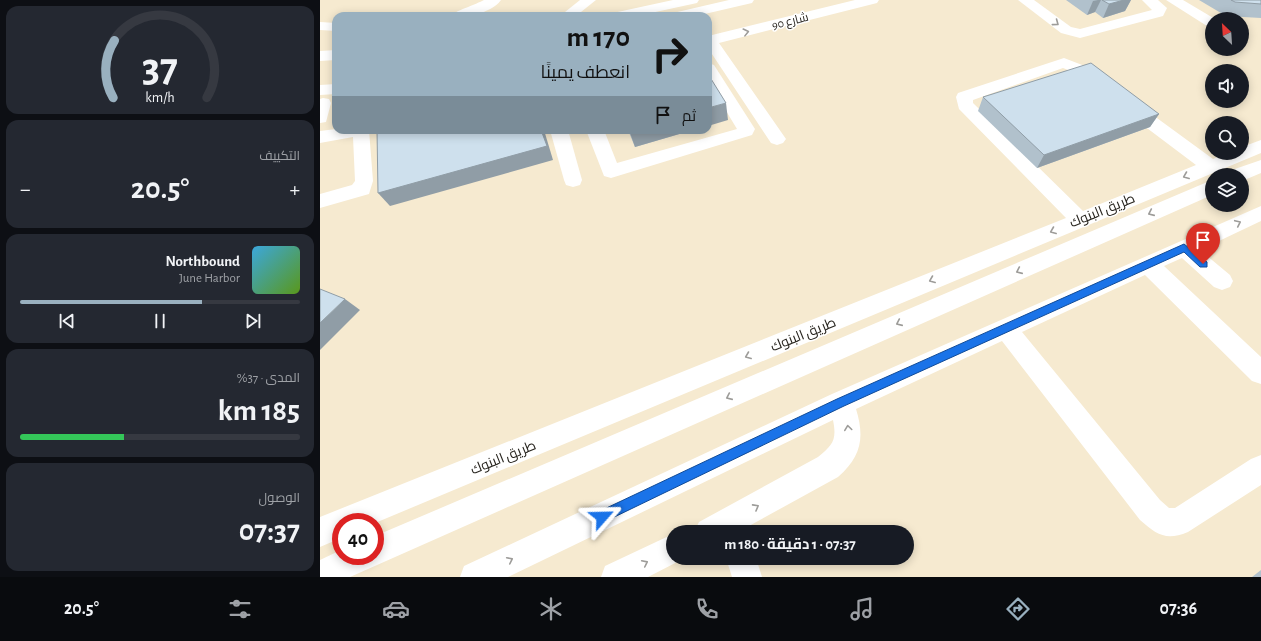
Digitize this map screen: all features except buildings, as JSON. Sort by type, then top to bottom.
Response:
[{"type":"street","points":[[470,12],[494,0]]},
{"type":"street","points":[[572,12],[589,0]]},
{"type":"street","points":[[636,12],[692,0]]},
{"type":"street","points":[[695,12],[747,0]]},
{"type":"street","points":[[712,36],[825,0]]},
{"type":"street","name":"شارع 90","points":[[712,36],[872,0]]},
{"type":"street","points":[[1025,0],[1066,30],[1080,34],[1158,12],[1160,8],[1149,0]]},
{"type":"street","points":[[1173,0],[1205,19]]},
{"type":"street","points":[[320,26],[332,26]]},
{"type":"street","points":[[712,42],[777,139]]},
{"type":"street","points":[[320,56],[332,55]]},
{"type":"street","points":[[1080,220],[965,105],[964,97],[1064,63],[1074,66],[1092,76],[1205,171]]},
{"type":"street","points":[[320,69],[332,68]]},
{"type":"street","points":[[597,134],[611,170],[744,133],[746,128],[712,74]]},
{"type":"street","points":[[324,103],[332,94]]},
{"type":"street","points":[[320,137],[338,134]]},
{"type":"street","points":[[320,201],[362,189],[364,181],[362,134]]},
{"type":"street","points":[[560,134],[573,180]]},
{"type":"street","name":"طريق البنوك","points":[[1224,168],[1261,146]]},
{"type":"street","points":[[1249,171],[1261,166]]},
{"type":"street","name":"طريق البنوك","points":[[366,513],[1080,220],[1205,178]]},
{"type":"street","points":[[384,547],[1205,179]]},
{"type":"street","points":[[475,577],[841,402],[1261,213]]},
{"type":"street","points":[[1184,248],[1222,281]]},
{"type":"street","points":[[1148,264],[1261,373]]},
{"type":"street","points":[[1005,328],[1150,510],[1164,522],[1178,522],[1261,469]]},
{"type":"street","points":[[730,525],[837,460],[844,452],[849,434],[848,424],[841,402]]},
{"type":"street","points":[[320,532],[332,527]]},
{"type":"street","points":[[616,577],[666,552]]},
{"type":"street","points":[[320,575],[343,565]]},
{"type":"street","points":[[743,565],[747,577]]},
{"type":"shaded area","points":[[320,0],[1261,0],[1261,577],[320,577]]},
{"type":"route","points":[[602,517],[841,402],[1184,248],[1203,264]]}]
